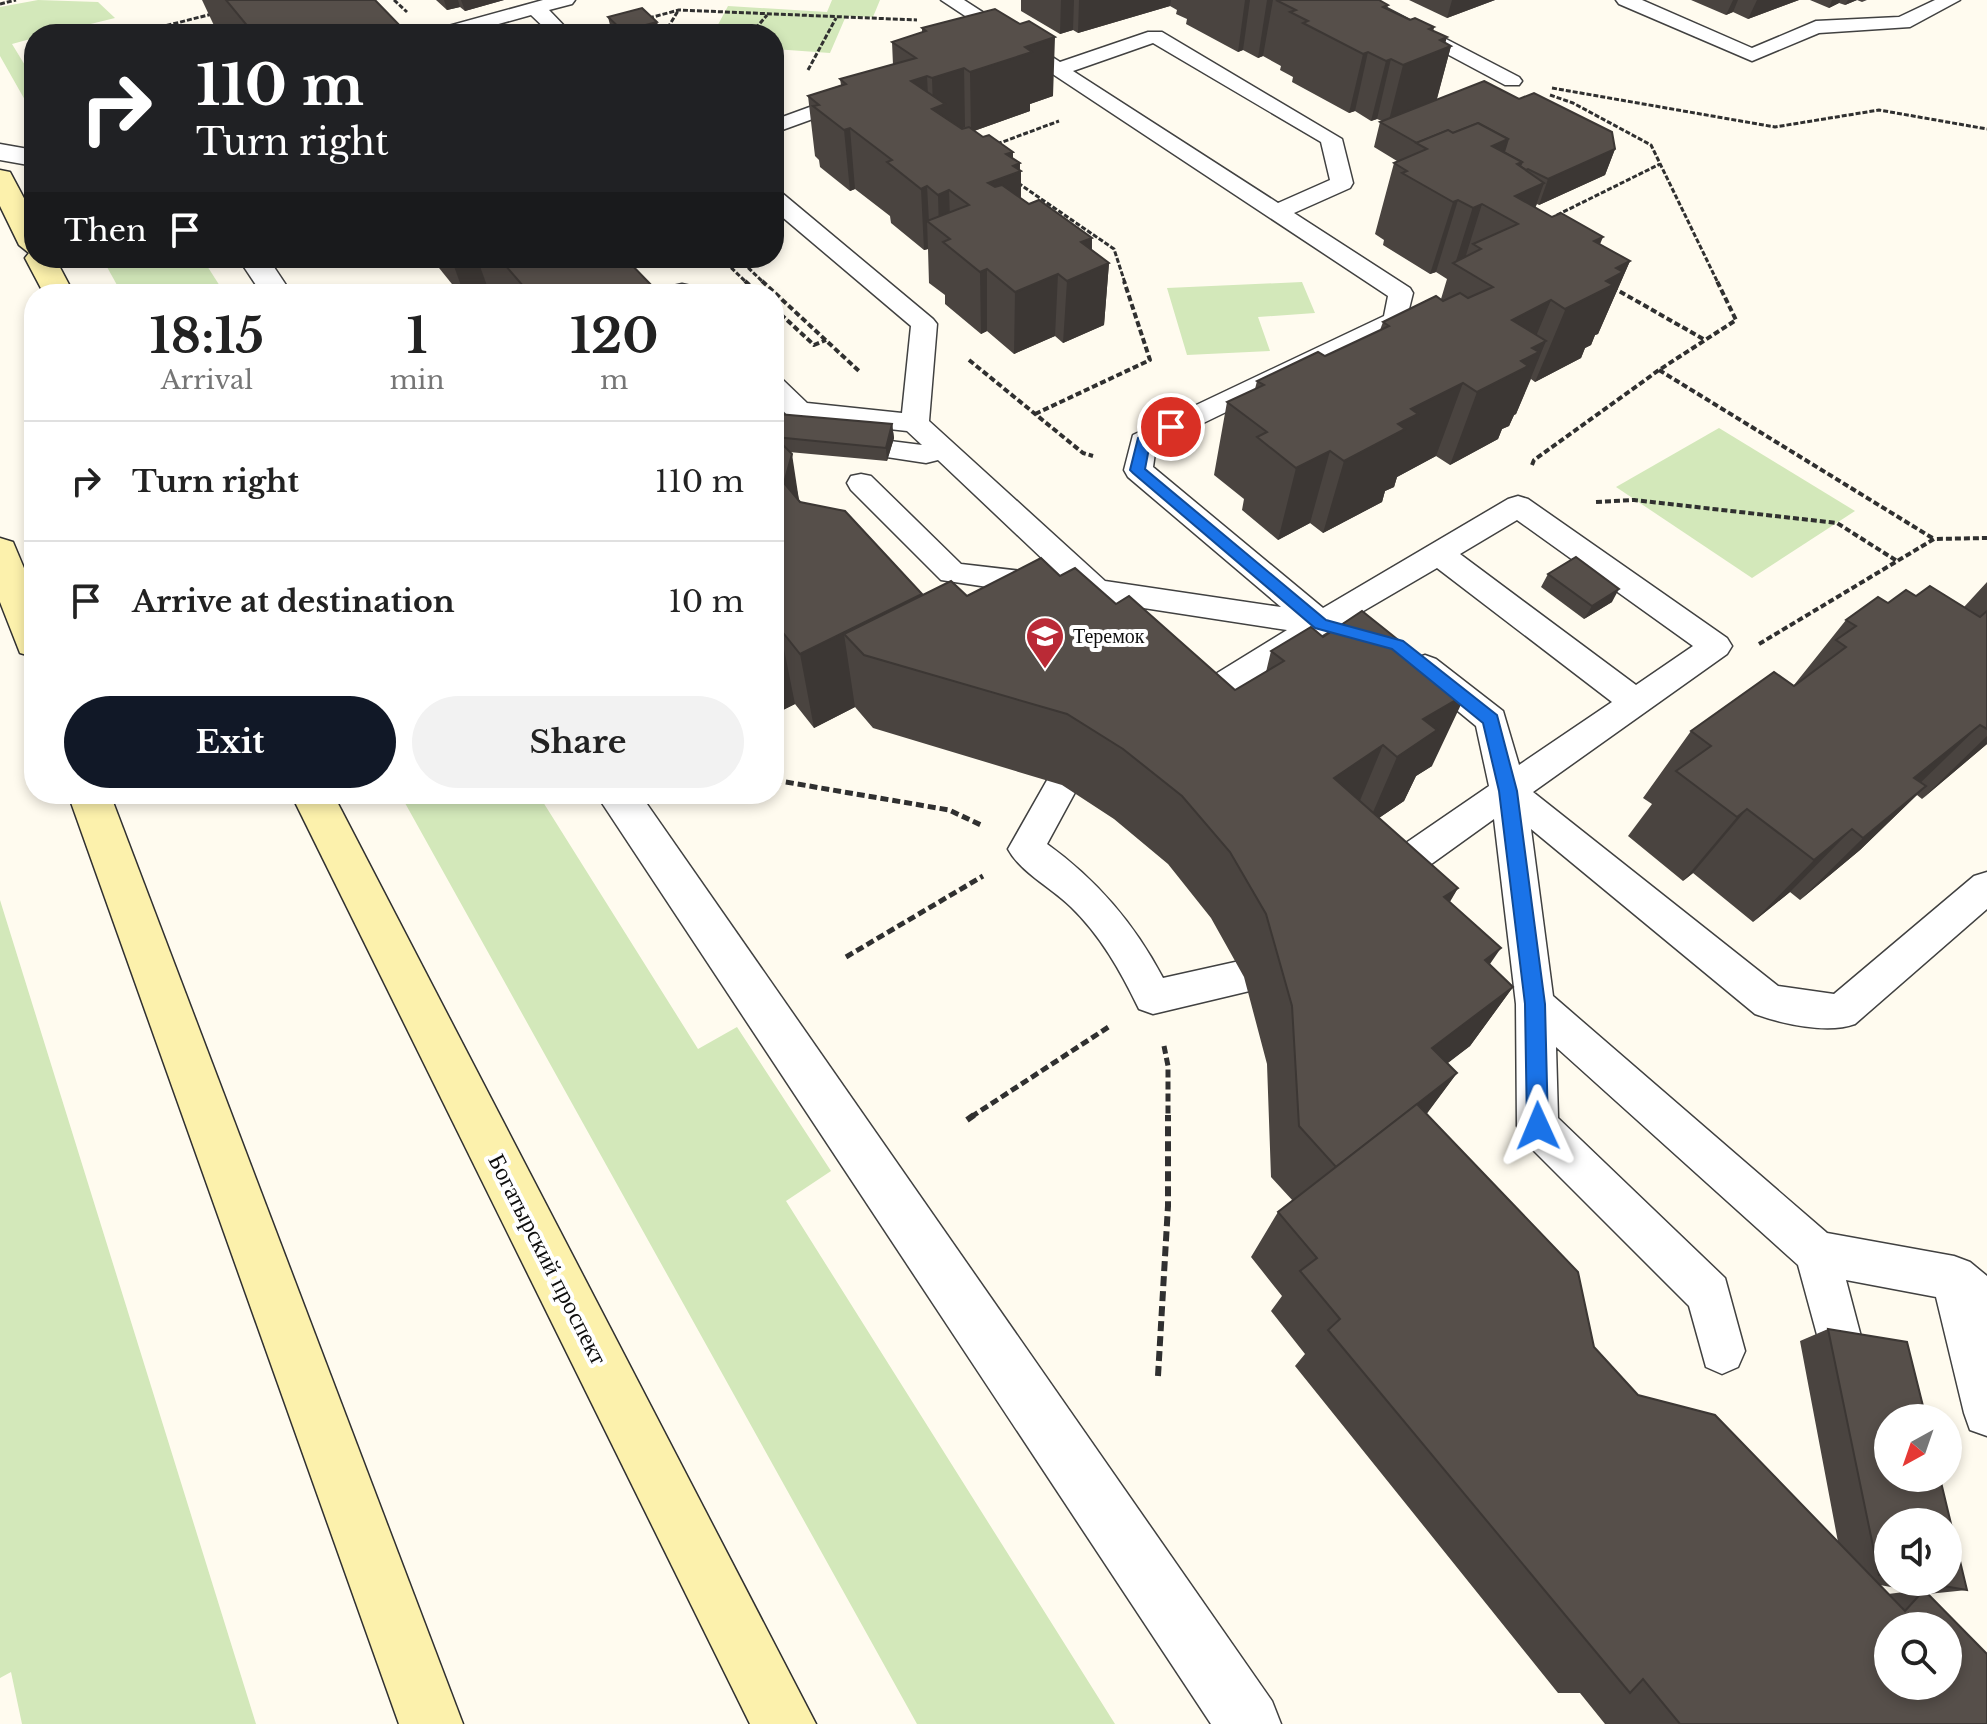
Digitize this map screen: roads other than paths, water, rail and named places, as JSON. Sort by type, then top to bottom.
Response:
[{"type":"main road","points":[[0,178],[24,225]]},
{"type":"main road","points":[[0,551],[24,616]]},
{"type":"main road","points":[[93,804],[431,1724]]},
{"type":"main road","name":"Богатырский проспект","points":[[317,804],[784,1724]]},
{"type":"street","points":[[0,152],[24,156]]},
{"type":"street","points":[[624,804],[1249,1724]]},
{"type":"lane","points":[[477,24],[565,0]]},
{"type":"lane","points":[[951,0],[987,33],[1058,69],[1401,293],[1396,320],[1143,441],[1138,470],[1321,624]]},
{"type":"lane","points":[[1356,0],[1512,81]]},
{"type":"lane","points":[[1626,0],[1752,55],[1816,27],[1903,23],[1950,0]]},
{"type":"lane","points":[[535,8],[552,24]]},
{"type":"lane","points":[[1058,69],[1155,36],[1331,139],[1342,183],[1276,212]]},
{"type":"lane","points":[[784,123],[836,104],[867,80]]},
{"type":"lane","points":[[784,206],[924,324],[915,423]]},
{"type":"lane","points":[[784,396],[799,411],[915,423],[1096,591]]},
{"type":"lane","points":[[890,450],[926,454],[945,450]]},
{"type":"lane","points":[[861,483],[952,573],[1321,624],[1382,641],[1491,720],[1508,791],[1535,1004],[1538,1126],[1709,1294],[1722,1351]]},
{"type":"lane","points":[[1170,718],[1518,506],[1716,646],[1360,894]]},
{"type":"lane","points":[[1439,554],[1635,702]]},
{"type":"lane","points":[[1062,785],[1026,849],[1056,870],[1099,909],[1131,951],[1153,997],[1244,977]]},
{"type":"lane","points":[[1508,791],[1769,1002],[1841,1012],[1987,887]]},
{"type":"lane","points":[[1535,1004],[1817,1253],[1970,1291],[1987,1413]]},
{"type":"lane","points":[[1817,1253],[1841,1348]]},
{"type":"place","name":"Теремок","points":[[1045,670]]}]
